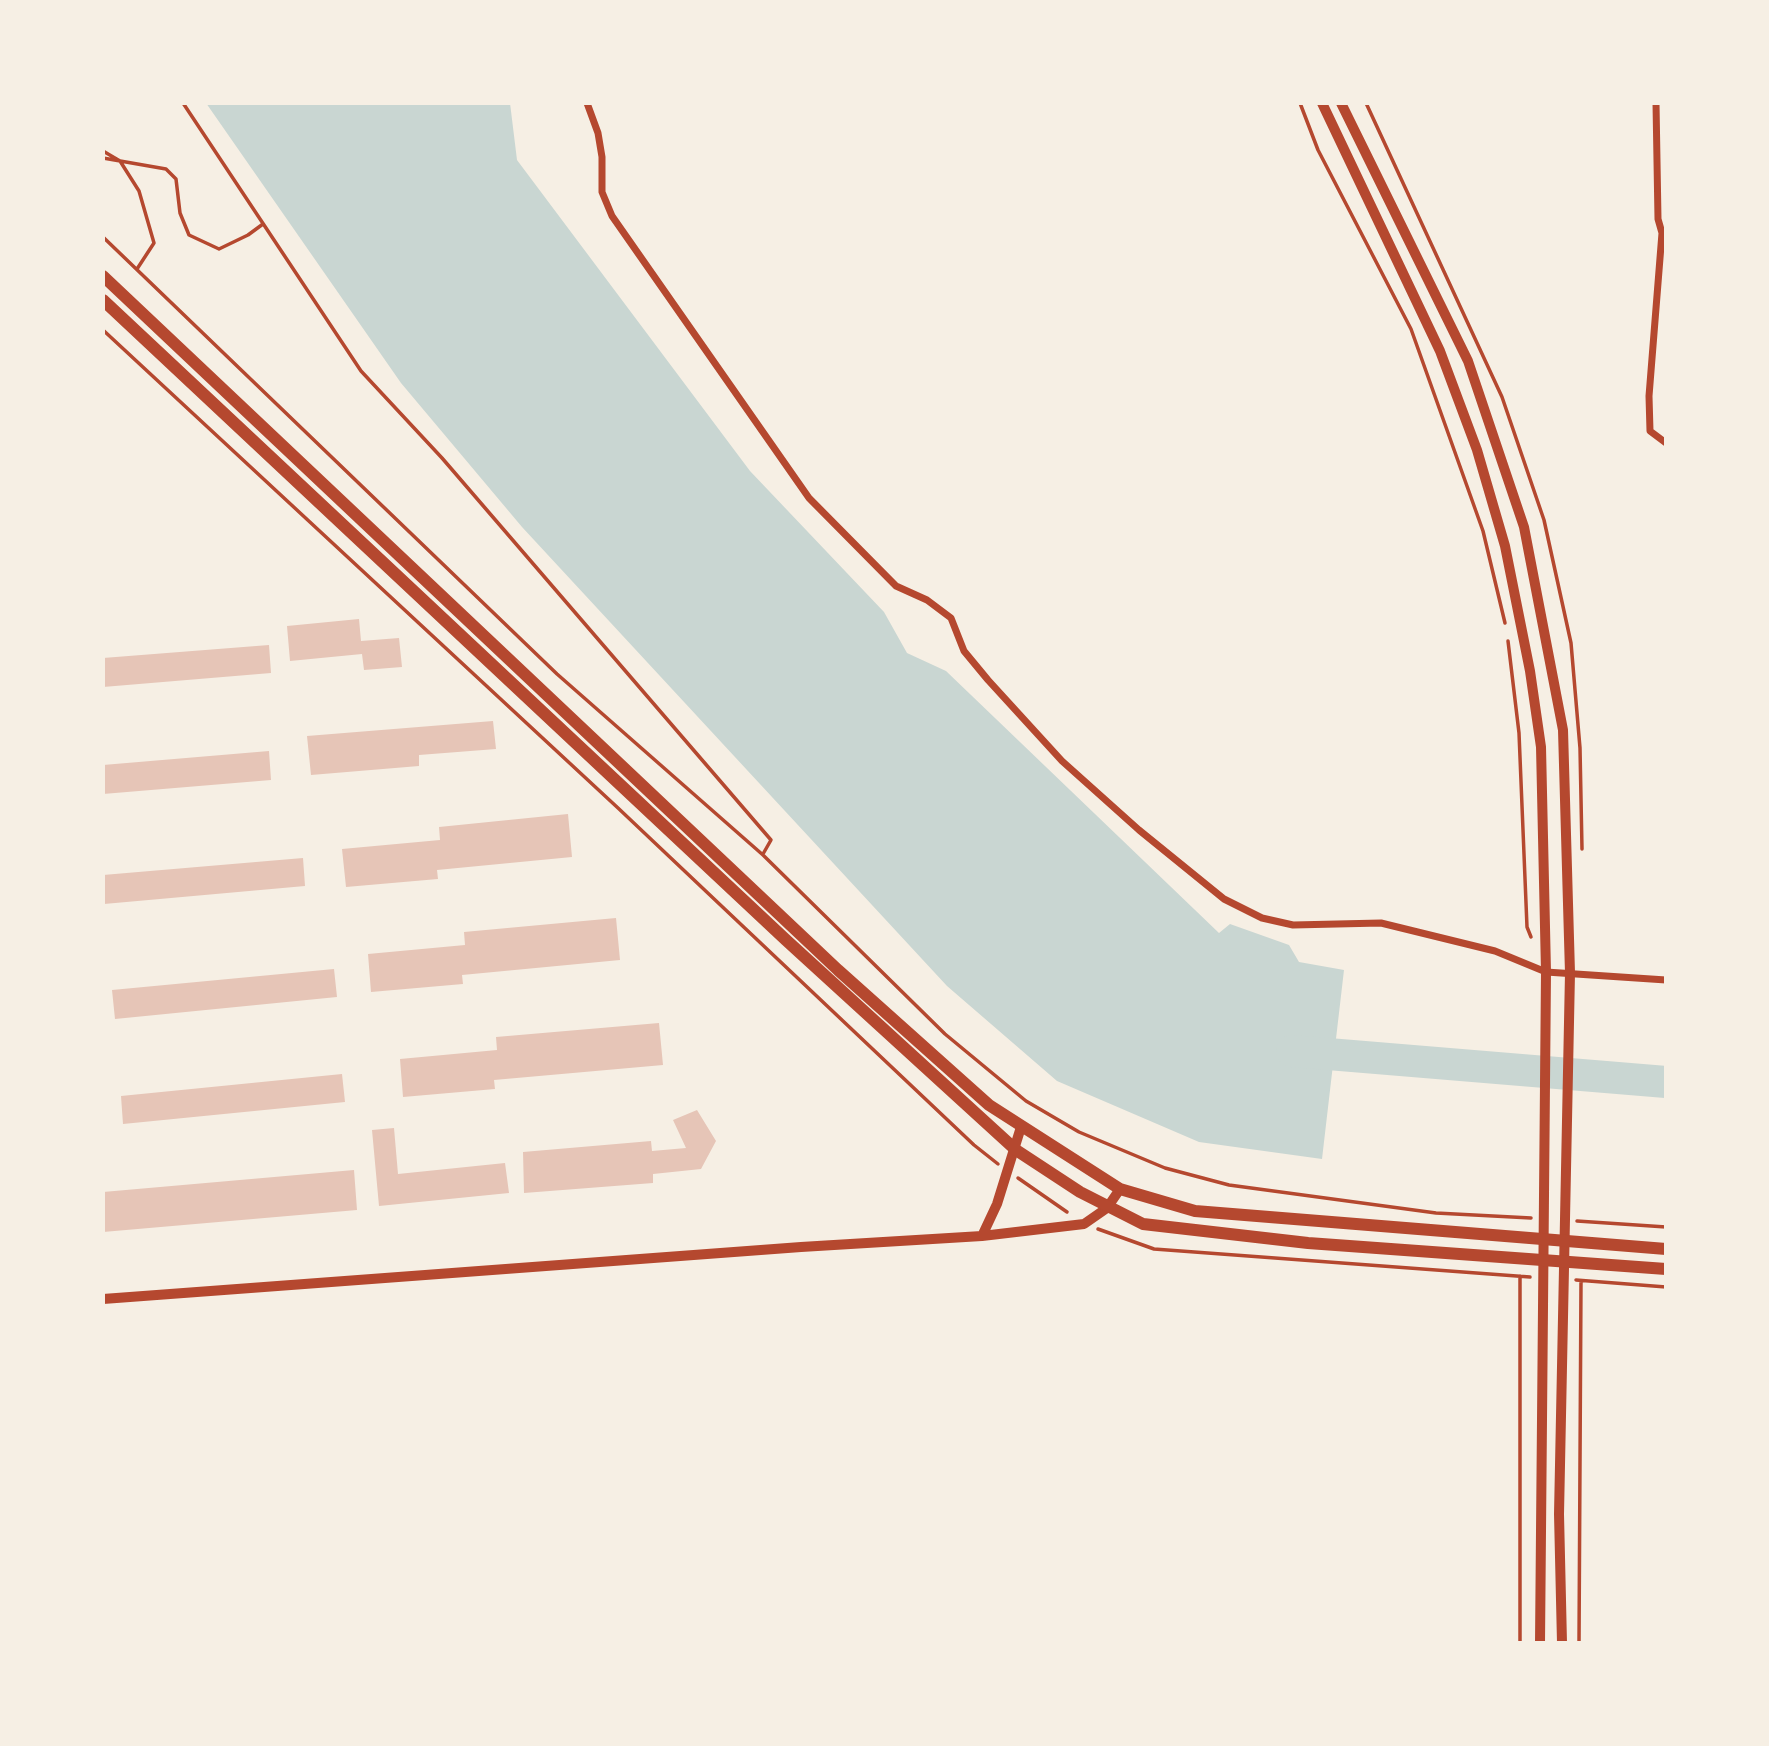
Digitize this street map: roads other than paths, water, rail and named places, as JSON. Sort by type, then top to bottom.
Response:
[{"type":"main road","points":[[1322,103],[1440,351],[1478,450],[1505,546],[1530,671],[1541,747],[1546,972],[1541,1241],[1540,1643]]},
{"type":"main road","points":[[1341,103],[1468,361],[1524,527],[1563,730],[1570,973],[1559,1514],[1562,1643]]},
{"type":"main road","points":[[103,276],[838,970],[989,1105],[1120,1189],[1195,1211],[1564,1243],[1666,1249]]},
{"type":"main road","points":[[103,300],[551,722],[1016,1150],[1107,1208],[1143,1224],[1308,1243],[1666,1269]]},
{"type":"main road","points":[[982,1236],[1016,1150],[1021,1127]]},
{"type":"main road","points":[[103,1299],[789,1247],[982,1236],[1084,1224],[1107,1208],[1120,1189]]},
{"type":"street","points":[[587,103],[598,133],[602,157],[602,192],[612,216],[809,498],[897,586],[927,600],[951,618],[964,651],[1062,761],[1224,899],[1262,918],[1293,926],[1381,923],[1495,951],[1546,972],[1666,980]]},
{"type":"street","points":[[1656,103],[1658,219],[1662,233],[1649,396],[1650,431],[1666,443]]},
{"type":"waterway","points":[[1292,1051],[1666,1082]]}]
